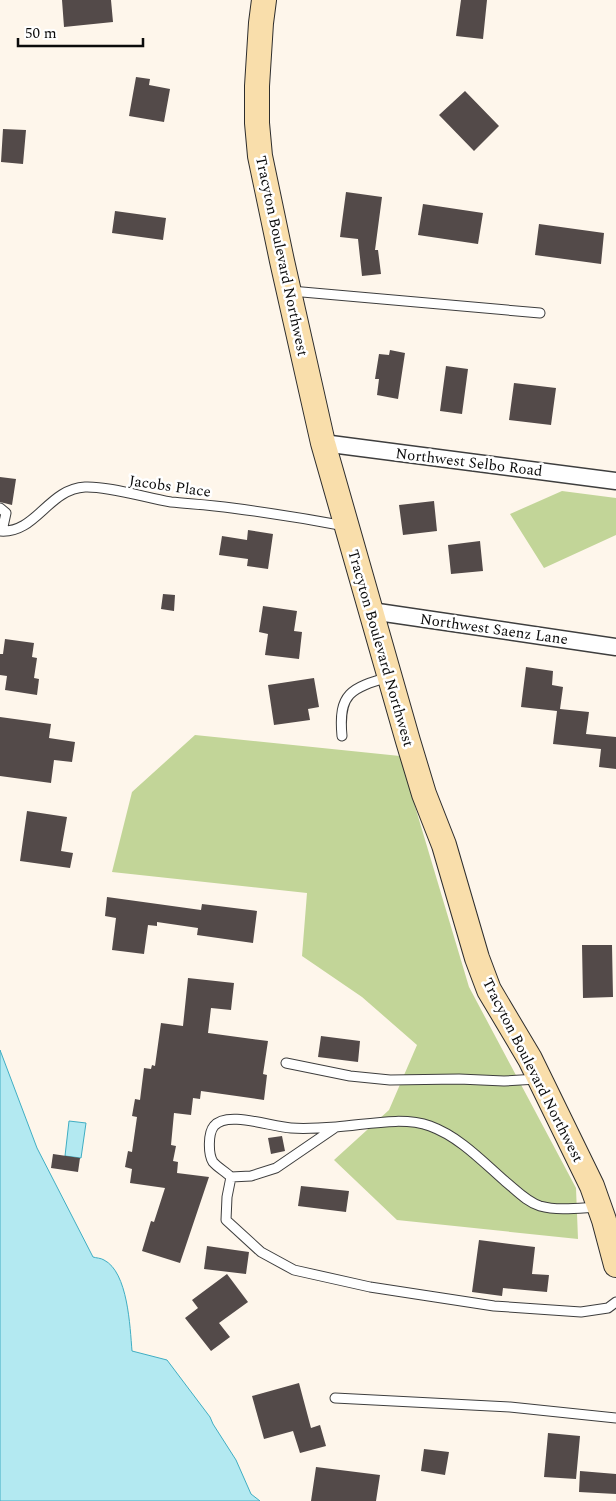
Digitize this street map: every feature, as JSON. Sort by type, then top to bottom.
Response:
[{"type":"main road","name":"Tracyton Boulevard Northwest","points":[[264,0],[258,64],[260,156],[323,443],[346,526],[422,785],[444,845],[489,990],[530,1059],[576,1152],[600,1207],[614,1253]]},
{"type":"street","name":"Northwest Selbo Road","points":[[323,443],[616,481]]},
{"type":"street","name":"Northwest Saenz Lane","points":[[371,611],[616,647]]},
{"type":"lane","points":[[289,291],[540,313]]},
{"type":"lane","name":"Jacobs Place","points":[[0,508],[6,513],[1,531],[10,532],[20,528],[57,497],[69,490],[86,487],[173,502],[232,508],[346,526]]},
{"type":"lane","points":[[342,736],[340,719],[345,698],[364,685],[390,676]]},
{"type":"lane","points":[[286,1063],[350,1076],[390,1080],[459,1079],[504,1081],[540,1079]]},
{"type":"lane","points":[[336,1127],[276,1168],[251,1176],[231,1176],[213,1162],[208,1142],[213,1126],[222,1120],[243,1119],[261,1124],[290,1128],[336,1127],[380,1122],[428,1126],[447,1134],[468,1149],[525,1198],[540,1206],[559,1208],[600,1207]]},
{"type":"lane","points":[[231,1176],[227,1197],[226,1220],[261,1252],[294,1270],[370,1287],[494,1306],[581,1312],[608,1308],[616,1302]]},
{"type":"lane","points":[[335,1398],[510,1407],[616,1418]]},
{"type":"green space","points":[[562,491],[616,498],[616,535],[544,568],[510,514]]},
{"type":"green space","points":[[195,735],[400,756],[469,987],[576,1188],[578,1239],[397,1220],[334,1160],[389,1110],[417,1045],[362,997],[302,956],[307,893],[112,872],[132,792]]},
{"type":"water","points":[[0,1050],[37,1148],[93,1257],[104,1260],[112,1266],[118,1276],[126,1301],[132,1351],[167,1360],[210,1417],[236,1460],[251,1494],[260,1501],[0,1501]]},
{"type":"water","points":[[69,1121],[86,1123],[81,1158],[65,1156]]},
{"type":"building","points":[[62,0],[111,0],[113,22],[64,27]]},
{"type":"building","points":[[461,0],[487,0],[483,39],[456,36]]},
{"type":"building","points":[[136,77],[150,79],[149,85],[170,89],[164,122],[129,116]]},
{"type":"building","points":[[465,91],[499,126],[474,151],[439,115]]},
{"type":"building","points":[[3,129],[26,130],[23,164],[1,162]]},
{"type":"building","points":[[346,192],[382,197],[375,250],[378,250],[381,274],[362,276],[358,239],[340,237]]},
{"type":"building","points":[[423,204],[483,213],[478,244],[418,235]]},
{"type":"building","points":[[115,211],[166,218],[163,240],[112,233]]},
{"type":"building","points":[[539,224],[604,233],[601,264],[535,255]]},
{"type":"building","points":[[390,350],[405,353],[398,399],[377,395],[379,379],[375,379],[379,354],[389,355]]},
{"type":"building","points":[[446,366],[468,369],[462,414],[440,411]]},
{"type":"building","points":[[514,383],[556,388],[551,425],[509,420]]},
{"type":"building","points":[[0,477],[16,479],[12,505],[0,502]]},
{"type":"building","points":[[434,501],[437,531],[403,535],[399,505]]},
{"type":"building","points":[[248,530],[273,534],[268,569],[247,566],[248,559],[219,555],[222,536],[247,540]]},
{"type":"building","points":[[480,541],[483,571],[451,574],[448,545]]},
{"type":"building","points":[[163,594],[175,595],[174,611],[161,609]]},
{"type":"building","points":[[263,606],[297,611],[294,631],[302,632],[299,659],[265,655],[268,634],[259,632]]},
{"type":"building","points":[[5,639],[34,643],[32,657],[37,658],[34,678],[39,679],[37,695],[5,690],[7,676],[0,675],[0,654],[3,654]]},
{"type":"building","points":[[526,667],[553,671],[552,685],[563,687],[560,709],[589,712],[586,734],[616,737],[616,769],[599,767],[601,749],[553,744],[557,711],[521,707]]},
{"type":"building","points":[[314,678],[319,707],[308,709],[310,720],[274,725],[268,685]]},
{"type":"building","points":[[0,717],[51,724],[49,738],[75,742],[72,762],[54,760],[51,783],[0,776]]},
{"type":"building","points":[[27,811],[67,817],[61,851],[73,853],[70,868],[20,861]]},
{"type":"building","points":[[107,897],[201,910],[202,904],[257,911],[253,943],[197,935],[198,928],[157,922],[157,926],[148,925],[144,954],[112,950],[116,918],[105,916]]},
{"type":"building","points":[[582,945],[612,945],[613,997],[583,998]]},
{"type":"building","points":[[188,978],[234,983],[231,1010],[211,1008],[208,1033],[268,1041],[263,1074],[267,1075],[264,1100],[201,1091],[200,1099],[193,1098],[191,1115],[174,1113],[171,1145],[176,1146],[173,1161],[178,1162],[177,1173],[209,1177],[180,1263],[142,1251],[151,1221],[154,1222],[165,1188],[130,1183],[132,1169],[125,1167],[128,1151],[132,1152],[137,1117],[132,1116],[135,1099],[140,1100],[144,1068],[151,1069],[152,1065],[155,1066],[161,1023],[183,1026]]},
{"type":"building","points":[[321,1036],[360,1041],[358,1062],[318,1057]]},
{"type":"building","points":[[282,1136],[285,1151],[271,1154],[268,1138]]},
{"type":"building","points":[[53,1154],[80,1158],[78,1172],[51,1168]]},
{"type":"building","points":[[301,1186],[349,1191],[346,1212],[298,1206]]},
{"type":"building","points":[[479,1240],[535,1247],[532,1274],[549,1275],[547,1292],[503,1288],[502,1296],[472,1292]]},
{"type":"building","points":[[207,1246],[249,1252],[246,1274],[204,1269]]},
{"type":"building","points":[[227,1274],[248,1302],[219,1323],[230,1337],[211,1351],[185,1318],[198,1308],[192,1300]]},
{"type":"building","points":[[299,1383],[311,1428],[320,1425],[326,1446],[300,1453],[293,1431],[264,1439],[252,1396]]},
{"type":"building","points":[[548,1433],[580,1436],[576,1479],[544,1477]]},
{"type":"building","points":[[424,1449],[449,1452],[445,1475],[421,1471]]},
{"type":"building","points":[[316,1467],[380,1475],[376,1501],[311,1501]]},
{"type":"building","points":[[580,1471],[616,1474],[616,1494],[579,1492]]}]
